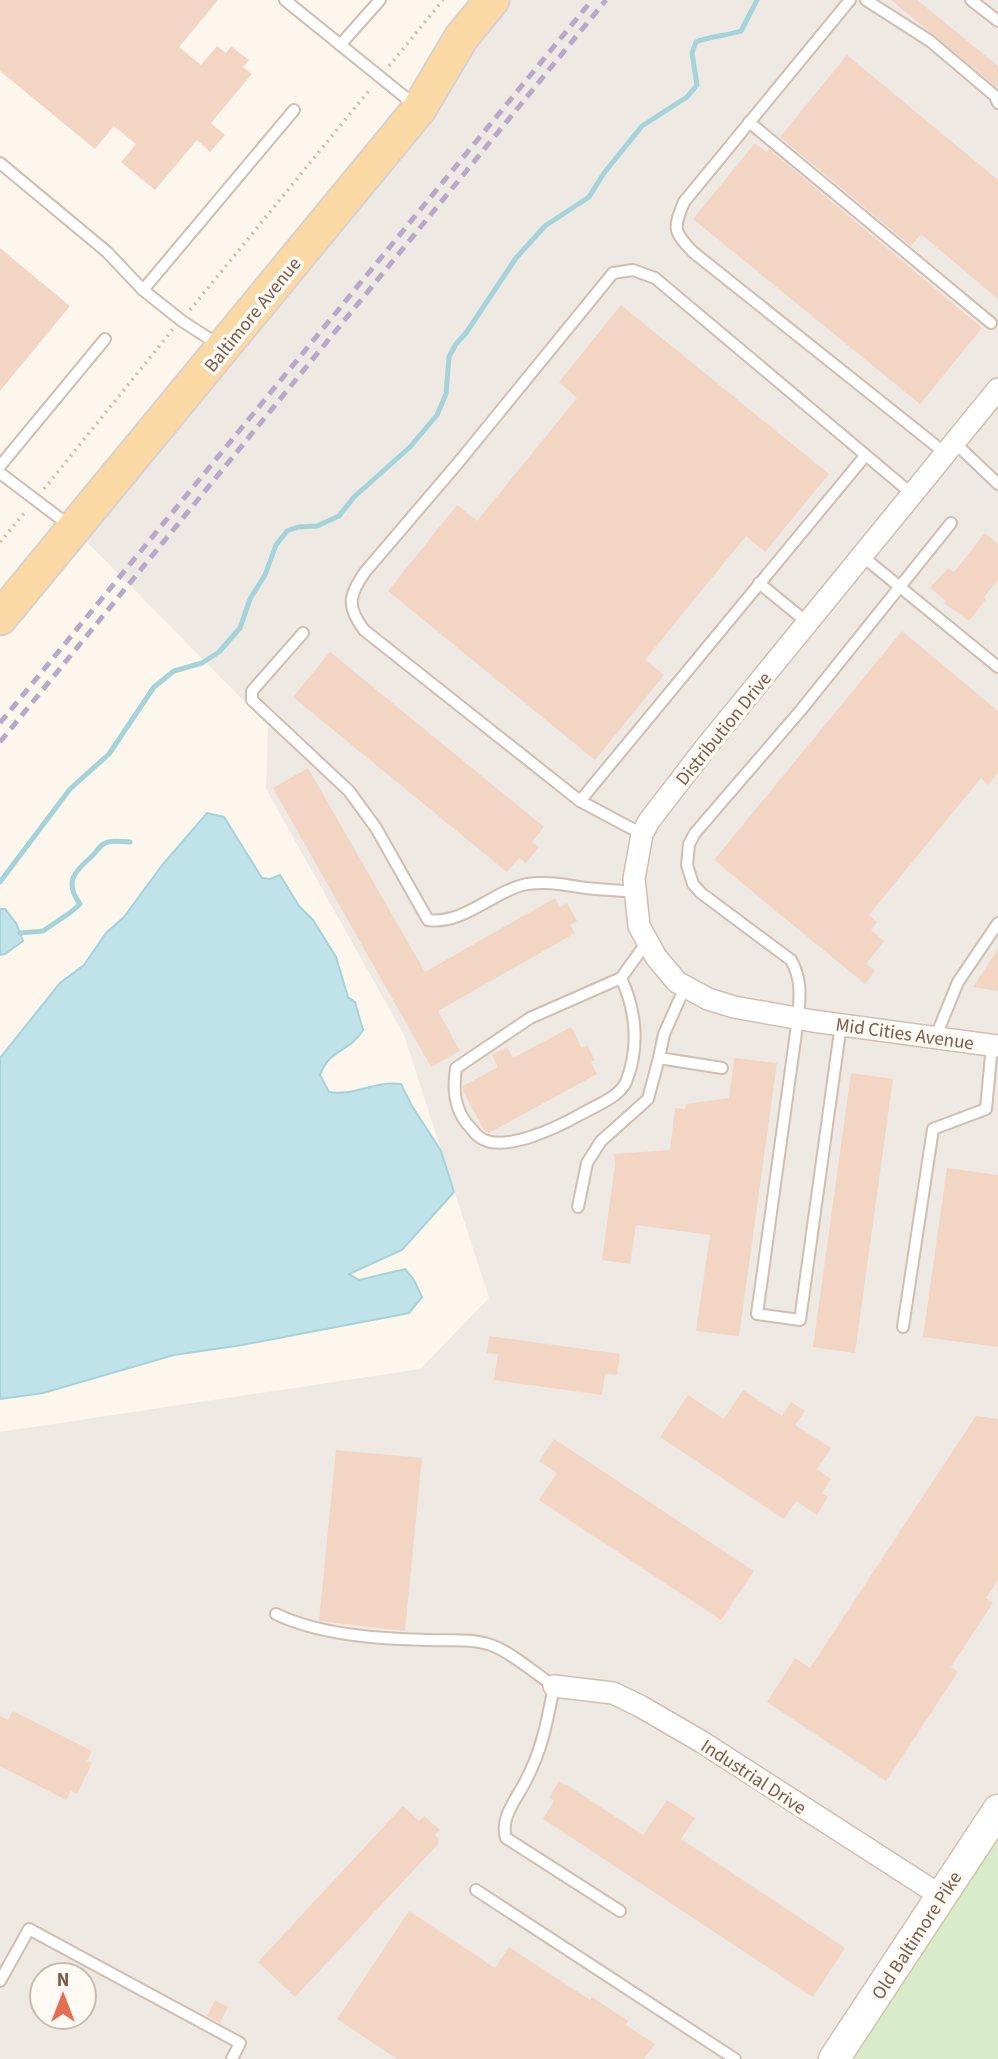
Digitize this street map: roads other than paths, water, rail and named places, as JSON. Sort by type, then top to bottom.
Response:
[{"type":"main road","name":"Baltimore Avenue","points":[[0,618],[419,109],[461,38],[492,0]]},
{"type":"main road","name":"Old Baltimore Pike","points":[[834,2059],[998,1811]]},
{"type":"street","name":"Distribution Drive","points":[[805,1019],[734,1007],[708,999],[685,987],[667,971],[639,926],[634,892],[635,861],[642,834],[706,747],[998,389]]},
{"type":"street","name":"Mid Cities Avenue","points":[[805,1019],[995,1045]]},
{"type":"street","name":"Industrial Drive","points":[[554,1686],[613,1693],[640,1706],[702,1742],[942,1896]]},
{"type":"lane","points":[[285,0],[419,109]]},
{"type":"lane","points":[[340,45],[380,0]]},
{"type":"lane","points":[[850,0],[684,202],[675,224],[680,238],[693,252],[998,484]]},
{"type":"lane","points":[[866,0],[930,41],[995,96],[998,103]]},
{"type":"lane","points":[[971,0],[998,21]]},
{"type":"lane","points":[[143,290],[294,110]]},
{"type":"lane","points":[[749,122],[991,323]]},
{"type":"lane","points":[[0,163],[107,252],[143,290],[182,321],[224,348]]},
{"type":"lane","points":[[642,834],[580,801],[364,630],[356,619],[352,590],[365,572],[458,463],[612,273],[633,270],[655,278],[912,494]]},
{"type":"lane","points":[[0,466],[105,339]]},
{"type":"lane","points":[[580,801],[865,456]]},
{"type":"lane","points":[[0,473],[73,528]]},
{"type":"lane","points":[[841,1024],[800,1320],[757,1314],[805,1019],[800,984],[798,972],[790,960],[701,894],[690,877],[687,855],[689,845],[702,825],[801,710],[951,523]]},
{"type":"lane","points":[[862,556],[998,667]]},
{"type":"lane","points":[[759,583],[808,623]]},
{"type":"lane","points":[[303,633],[252,691],[252,700],[349,791],[376,828],[428,920],[437,921],[463,914],[524,885],[555,882],[634,892]]},
{"type":"lane","points":[[936,1037],[958,982],[998,923]]},
{"type":"lane","points":[[621,978],[633,1008],[635,1036],[625,1083],[619,1090],[612,1097],[573,1119],[514,1142],[500,1143],[479,1138],[462,1116],[454,1098],[456,1068],[530,1018],[621,978],[647,942]]},
{"type":"lane","points":[[578,1207],[587,1163],[601,1141],[648,1099],[664,1034],[685,987]]},
{"type":"lane","points":[[903,1327],[933,1129],[992,1110],[995,1045]]},
{"type":"lane","points":[[659,1058],[722,1068]]},
{"type":"lane","points":[[276,1614],[293,1623],[318,1629],[424,1640],[476,1641],[495,1646],[554,1686],[542,1745],[508,1813],[503,1829],[506,1838],[620,1911]]},
{"type":"lane","points":[[476,1890],[736,2059]]},
{"type":"lane","points":[[0,1981],[29,1929],[240,2043],[232,2059]]},
{"type":"water","points":[[207,813],[224,817],[262,878],[270,879],[280,875],[336,957],[348,997],[355,1002],[363,1030],[324,1066],[320,1075],[329,1092],[401,1084],[441,1151],[454,1192],[402,1250],[349,1274],[359,1280],[405,1269],[422,1297],[409,1313],[242,1345],[174,1355],[43,1393],[0,1399],[0,1058],[60,983],[84,965],[106,933],[124,917],[163,864]]},
{"type":"water","points":[[0,909],[5,909],[16,923],[23,941],[0,955]]},
{"type":"waterway","points":[[0,882],[70,789],[109,754],[154,687],[174,671],[202,663],[219,652],[240,628],[250,599],[265,575],[276,545],[287,531],[298,527],[317,526],[339,516],[354,497],[410,447],[437,415],[446,394],[449,357],[456,344],[516,258],[545,226],[589,197],[604,173],[642,126],[687,97],[697,85],[692,53],[696,42],[741,31],[757,0]]},
{"type":"waterway","points":[[20,933],[43,931],[71,912],[80,904],[72,883],[80,868],[105,843],[130,842]]},
{"type":"railway","points":[[0,723],[592,0]]},
{"type":"railway","points":[[0,742],[606,0]]}]
